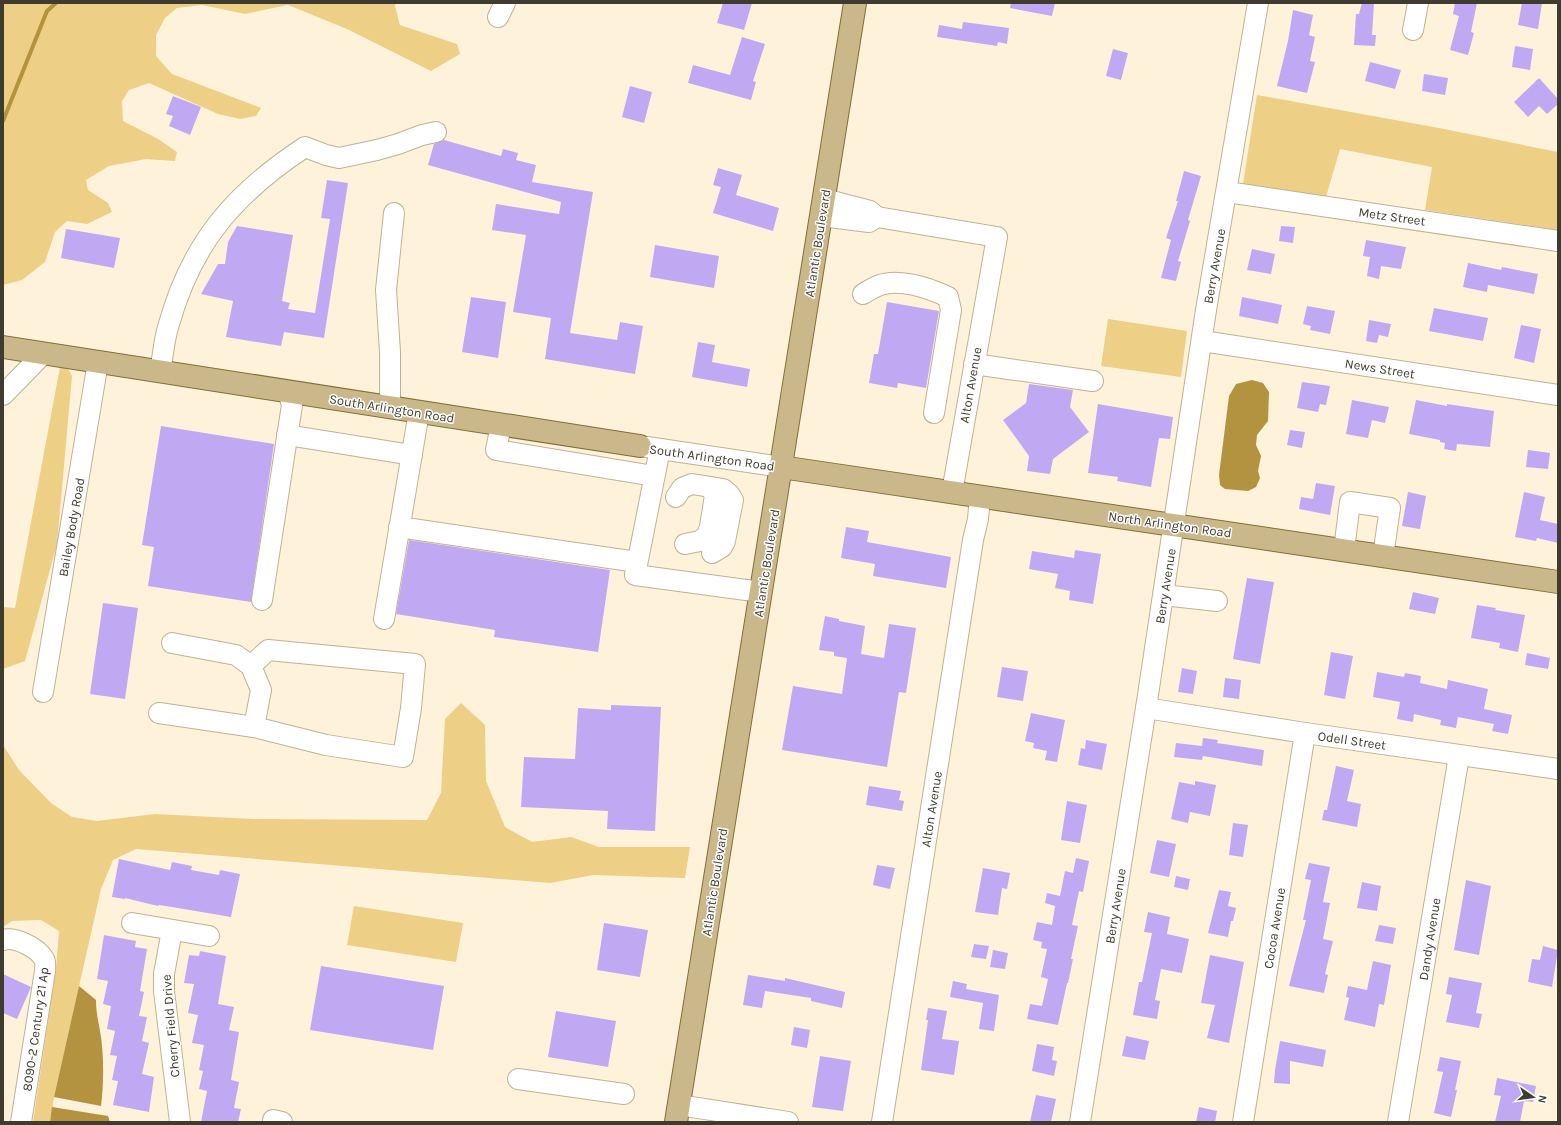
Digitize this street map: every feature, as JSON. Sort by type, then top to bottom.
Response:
[{"type":"main road","name":"Atlantic Boulevard","points":[[677,1113],[782,467],[855,3]]},
{"type":"main road","name":"South Arlington Road","points":[[3,347],[650,448]]},
{"type":"main road","name":"North Arlington Road","points":[[782,467],[1558,582]]},
{"type":"street","name":"Berry Avenue","points":[[1080,1122],[1146,708],[1202,341],[1258,3]]},
{"type":"street","points":[[1413,30],[1418,3]]},
{"type":"street","points":[[160,372],[168,325],[179,292],[197,254],[219,220],[245,192],[278,165],[305,147],[338,158],[384,148],[422,135],[436,132]]},
{"type":"street","name":"Metz Street","points":[[1227,192],[1558,241]]},
{"type":"street","name":"Alton Avenue","points":[[823,207],[870,211],[877,217],[997,237],[952,492]]},
{"type":"street","points":[[390,407],[390,352],[386,290],[394,214]]},
{"type":"street","points":[[863,294],[879,285],[895,282],[933,290],[948,297],[951,310],[934,414]]},
{"type":"street","name":"News Street","points":[[1202,341],[1558,395]]},
{"type":"street","points":[[3,395],[44,353]]},
{"type":"street","name":"Bailey Body Road","points":[[43,692],[98,362]]},
{"type":"street","points":[[974,364],[1093,381]]},
{"type":"street","points":[[262,600],[292,405],[288,392]]},
{"type":"street","points":[[384,619],[420,412]]},
{"type":"street","points":[[501,425],[496,450],[654,476]]},
{"type":"street","points":[[287,435],[412,455]]},
{"type":"street","points":[[650,448],[654,476],[635,575],[761,592]]},
{"type":"street","name":"South Arlington Road","points":[[650,448],[782,467]]},
{"type":"street","points":[[685,544],[700,541],[707,535],[710,527],[715,495],[696,480]]},
{"type":"street","points":[[676,497],[682,488],[696,480],[724,489],[729,494],[732,500],[725,542],[722,547],[712,553]]},
{"type":"street","name":"Alton Avenue","points":[[882,1122],[971,555],[978,519],[980,496]]},
{"type":"street","points":[[1344,550],[1350,502],[1390,508],[1383,556]]},
{"type":"street","points":[[399,527],[637,562]]},
{"type":"street","points":[[1163,595],[1217,601]]},
{"type":"street","points":[[172,643],[236,655],[251,666],[261,690],[254,727]]},
{"type":"street","points":[[159,713],[254,727],[326,745],[403,757],[412,708],[415,664],[268,650],[251,666]]},
{"type":"street","name":"Odell Street","points":[[1146,708],[1459,756],[1558,769]]},
{"type":"street","name":"Cocoa Avenue","points":[[1243,1122],[1305,733]]},
{"type":"street","name":"Dandy Avenue","points":[[1398,1122],[1459,756]]},
{"type":"street","points":[[132,923],[209,936]]},
{"type":"street","name":"Cherry Field Drive","points":[[172,930],[164,974],[164,991],[180,1122]]},
{"type":"street","name":"8090-2 Century 21 Ap","points":[[3,940],[20,941],[37,950],[45,960],[45,971],[21,1122]]},
{"type":"street","points":[[518,1079],[624,1094]]},
{"type":"street","points":[[677,1113],[788,1122]]},
{"type":"shaded area","points":[[3,3],[396,3],[395,6],[400,25],[457,44],[460,54],[431,71],[347,29],[288,5],[245,14],[202,5],[177,8],[165,18],[156,35],[156,56],[172,74],[261,108],[256,116],[240,119],[218,114],[149,83],[129,90],[122,101],[123,121],[158,139],[177,152],[175,161],[146,159],[109,166],[86,180],[88,190],[108,203],[112,212],[87,224],[67,221],[55,232],[45,262],[22,280],[3,285]]},
{"type":"shaded area","points":[[1257,95],[1439,128],[1558,152],[1558,230],[1425,210],[1432,167],[1340,149],[1326,197],[1243,184]]},
{"type":"shaded area","points":[[1108,319],[1187,331],[1181,377],[1101,366]]},
{"type":"shaded area","points":[[60,367],[68,369],[72,376],[57,544],[25,661],[3,669],[3,607],[15,608]]},
{"type":"shaded area","points":[[1252,380],[1263,383],[1269,392],[1268,421],[1257,435],[1256,445],[1261,456],[1258,471],[1260,478],[1256,487],[1248,491],[1225,489],[1220,485],[1219,475],[1229,396],[1236,384]]},
{"type":"shaded area","points":[[461,703],[485,725],[486,781],[505,827],[532,842],[571,837],[599,847],[690,847],[685,878],[593,875],[550,883],[136,849],[113,860],[101,889],[54,1097],[50,1122],[33,1122],[56,969],[59,931],[41,920],[12,921],[3,927],[3,745],[19,770],[51,803],[72,817],[97,821],[155,814],[254,819],[427,820],[441,793],[445,719]]},
{"type":"shaded area","points":[[354,906],[463,923],[456,962],[347,945]]},
{"type":"shaded area","points":[[79,986],[96,1000],[103,1058],[101,1106],[54,1097]]},
{"type":"shaded area","points":[[52,1107],[108,1116],[110,1122],[50,1122]]},
{"type":"building","points":[[723,3],[752,3],[744,30],[717,23]]},
{"type":"building","points":[[1011,3],[1055,3],[1052,16],[1010,8]]},
{"type":"building","points":[[1362,3],[1374,3],[1372,35],[1376,35],[1375,46],[1354,45],[1356,14],[1359,14]]},
{"type":"building","points":[[1455,3],[1477,3],[1471,32],[1474,33],[1468,55],[1450,50],[1459,16],[1453,14]]},
{"type":"building","points":[[1522,3],[1542,3],[1538,29],[1518,25]]},
{"type":"building","points":[[1293,10],[1313,15],[1309,35],[1315,37],[1310,61],[1315,62],[1307,93],[1277,86],[1288,41]]},
{"type":"building","points":[[963,22],[1009,28],[1007,44],[998,42],[997,46],[937,37],[939,25],[962,29]]},
{"type":"building","points":[[742,37],[765,44],[753,81],[756,82],[751,100],[688,83],[693,65],[730,75]]},
{"type":"building","points":[[1515,46],[1533,49],[1530,70],[1512,67]]},
{"type":"building","points":[[1113,49],[1128,53],[1121,80],[1106,76]]},
{"type":"building","points":[[1370,62],[1401,70],[1395,89],[1365,81]]},
{"type":"building","points":[[1424,74],[1448,78],[1445,95],[1422,91]]},
{"type":"building","points":[[1539,78],[1558,99],[1558,104],[1547,114],[1539,106],[1528,117],[1514,102]]},
{"type":"building","points":[[630,86],[652,92],[644,123],[622,117]]},
{"type":"building","points":[[173,96],[201,107],[190,135],[169,126],[173,116],[166,114]]},
{"type":"building","points":[[444,140],[501,156],[503,149],[518,153],[516,160],[536,165],[532,182],[593,192],[570,333],[617,340],[620,322],[643,326],[635,374],[545,359],[551,318],[513,312],[526,235],[492,230],[496,204],[559,214],[561,202],[428,165],[434,144]]},
{"type":"building","points":[[718,168],[742,175],[736,195],[779,208],[773,231],[713,213],[721,187],[713,185]]},
{"type":"building","points":[[1184,171],[1201,176],[1178,261],[1181,262],[1176,281],[1161,278],[1171,240],[1166,238],[1178,201],[1176,201]]},
{"type":"building","points":[[327,180],[348,183],[324,338],[284,332],[281,346],[226,337],[233,301],[201,294],[218,264],[225,264],[228,242],[237,226],[293,235],[282,301],[290,303],[288,309],[315,313],[330,219],[321,218]]},
{"type":"building","points":[[1281,226],[1295,227],[1293,243],[1279,241]]},
{"type":"building","points":[[66,229],[120,238],[114,268],[61,258]]},
{"type":"building","points":[[1366,240],[1406,247],[1401,269],[1381,266],[1379,279],[1367,276],[1370,257],[1363,256]]},
{"type":"building","points":[[655,245],[719,256],[714,288],[650,277]]},
{"type":"building","points":[[1252,249],[1275,254],[1271,274],[1247,270]]},
{"type":"building","points":[[1468,263],[1501,270],[1502,267],[1538,274],[1534,294],[1488,285],[1487,292],[1463,287]]},
{"type":"building","points":[[471,297],[506,302],[498,358],[462,352]]},
{"type":"building","points":[[1242,297],[1282,305],[1278,324],[1239,316]]},
{"type":"building","points":[[887,302],[939,311],[926,388],[898,383],[897,388],[869,383],[874,354],[878,354]]},
{"type":"building","points":[[1307,306],[1335,311],[1330,334],[1310,330],[1311,326],[1303,324]]},
{"type":"building","points":[[1434,308],[1488,318],[1483,341],[1429,331]]},
{"type":"building","points":[[1369,320],[1391,324],[1388,337],[1379,335],[1377,343],[1366,341]]},
{"type":"building","points":[[1521,325],[1541,329],[1534,363],[1514,358]]},
{"type":"building","points":[[698,342],[715,345],[712,362],[750,369],[747,387],[692,377]]},
{"type":"building","points":[[1302,382],[1330,386],[1326,405],[1320,404],[1318,412],[1297,408]]},
{"type":"building","points":[[1029,384],[1073,390],[1070,407],[1089,432],[1053,459],[1050,474],[1027,471],[1029,456],[1003,420],[1026,403]]},
{"type":"building","points":[[1352,400],[1389,407],[1385,423],[1372,420],[1368,438],[1346,434]]},
{"type":"building","points":[[1416,400],[1447,406],[1447,404],[1494,411],[1490,447],[1457,444],[1456,451],[1444,449],[1445,443],[1440,442],[1440,440],[1409,434]]},
{"type":"building","points":[[1098,404],[1173,417],[1170,439],[1159,438],[1151,487],[1117,481],[1118,477],[1088,473]]},
{"type":"building","points":[[161,426],[274,444],[251,602],[148,586],[154,547],[142,545]]},
{"type":"building","points":[[1290,430],[1305,432],[1302,448],[1287,445]]},
{"type":"building","points":[[1528,450],[1550,453],[1548,469],[1526,467]]},
{"type":"building","points":[[1316,483],[1335,486],[1330,515],[1299,509],[1301,497],[1313,499]]},
{"type":"building","points":[[1408,492],[1426,496],[1420,529],[1402,526]]},
{"type":"building","points":[[1524,492],[1545,497],[1540,520],[1558,524],[1558,543],[1537,538],[1536,541],[1515,537]]},
{"type":"building","points":[[846,527],[869,531],[867,542],[951,557],[946,588],[873,576],[875,564],[841,558]]},
{"type":"building","points":[[409,540],[610,570],[598,652],[494,637],[495,630],[396,614]]},
{"type":"building","points":[[1075,550],[1101,554],[1093,604],[1069,600],[1070,591],[1055,588],[1058,574],[1029,569],[1032,551],[1074,558]]},
{"type":"building","points":[[1247,578],[1274,582],[1260,664],[1233,659]]},
{"type":"building","points":[[1413,592],[1439,598],[1435,614],[1409,609]]},
{"type":"building","points":[[103,603],[138,608],[125,699],[90,694]]},
{"type":"building","points":[[1477,605],[1496,608],[1495,610],[1525,615],[1518,652],[1499,648],[1500,643],[1471,638]]},
{"type":"building","points":[[825,616],[839,619],[839,621],[865,626],[861,654],[884,658],[889,624],[916,628],[906,693],[899,692],[887,767],[782,750],[793,686],[842,694],[847,658],[834,656],[834,652],[819,650]]},
{"type":"building","points":[[1331,652],[1353,656],[1345,699],[1324,695]]},
{"type":"building","points":[[1527,653],[1550,658],[1548,669],[1525,665]]},
{"type":"building","points":[[1002,667],[1028,671],[1023,701],[997,697]]},
{"type":"building","points":[[1182,668],[1197,671],[1193,694],[1178,692]]},
{"type":"building","points":[[1377,672],[1404,677],[1405,673],[1421,676],[1420,683],[1447,689],[1448,680],[1488,689],[1484,709],[1512,715],[1508,734],[1492,731],[1494,724],[1458,717],[1456,728],[1440,725],[1441,720],[1414,714],[1413,722],[1397,719],[1400,702],[1373,697]]},
{"type":"building","points":[[1225,678],[1241,680],[1239,699],[1223,697]]},
{"type":"building","points":[[611,705],[661,707],[655,831],[607,829],[608,811],[521,807],[524,757],[575,759],[578,708],[611,710]]},
{"type":"building","points":[[1031,713],[1065,720],[1057,762],[1045,760],[1047,751],[1033,748],[1034,743],[1025,741]]},
{"type":"building","points":[[1203,738],[1218,740],[1217,743],[1264,750],[1262,766],[1203,756],[1202,760],[1174,757],[1176,743],[1202,746]]},
{"type":"building","points":[[1086,740],[1107,744],[1102,770],[1078,765],[1081,748],[1085,749]]},
{"type":"building","points":[[1336,766],[1354,770],[1347,801],[1361,804],[1357,827],[1322,820],[1324,810],[1327,810]]},
{"type":"building","points":[[1195,781],[1216,785],[1210,816],[1190,812],[1188,823],[1171,819],[1179,782],[1195,785]]},
{"type":"building","points":[[869,786],[901,791],[899,800],[904,801],[902,811],[866,805]]},
{"type":"building","points":[[1067,801],[1087,805],[1080,843],[1061,840]]},
{"type":"building","points":[[1233,823],[1248,825],[1243,857],[1229,855]]},
{"type":"building","points":[[1157,840],[1176,844],[1169,877],[1150,873]]},
{"type":"building","points":[[1076,858],[1089,861],[1083,892],[1079,891],[1072,925],[1078,926],[1071,959],[1073,959],[1058,1025],[1027,1019],[1030,1004],[1042,1006],[1048,979],[1041,977],[1047,949],[1041,948],[1042,942],[1033,940],[1037,922],[1052,925],[1055,906],[1045,903],[1047,893],[1060,896],[1065,871],[1073,873]]},
{"type":"building","points":[[119,859],[170,870],[172,862],[192,866],[191,870],[219,875],[220,870],[240,874],[231,917],[158,906],[125,898],[112,897]]},
{"type":"building","points":[[1309,863],[1330,867],[1323,902],[1330,903],[1323,939],[1333,941],[1325,974],[1328,975],[1324,993],[1289,986],[1306,920],[1303,920],[1311,880],[1305,879]]},
{"type":"building","points":[[877,865],[895,868],[890,889],[873,885]]},
{"type":"building","points":[[983,868],[1010,873],[1007,889],[1002,888],[998,915],[975,912]]},
{"type":"building","points":[[1176,876],[1190,879],[1188,890],[1174,887]]},
{"type":"building","points":[[1466,880],[1491,886],[1479,955],[1454,950]]},
{"type":"building","points":[[1362,882],[1381,886],[1377,911],[1357,908]]},
{"type":"building","points":[[1219,890],[1231,892],[1228,906],[1236,908],[1233,921],[1231,921],[1228,937],[1208,933]]},
{"type":"building","points":[[1148,912],[1170,917],[1167,934],[1189,939],[1182,973],[1161,969],[1155,1000],[1160,1001],[1157,1019],[1133,1015],[1139,982],[1142,982],[1152,933],[1144,932]]},
{"type":"building","points":[[604,923],[648,930],[640,977],[597,970]]},
{"type":"building","points":[[1379,925],[1396,928],[1393,944],[1375,941]]},
{"type":"building","points":[[104,935],[136,941],[135,947],[147,949],[140,991],[144,992],[139,1016],[147,1017],[142,1041],[149,1043],[142,1074],[154,1077],[149,1112],[113,1105],[118,1081],[112,1080],[117,1056],[110,1055],[115,1031],[107,1029],[111,1006],[103,1004],[108,981],[97,979]]},
{"type":"building","points":[[974,944],[989,946],[986,959],[971,957]]},
{"type":"building","points":[[1543,946],[1558,950],[1552,987],[1528,982],[1532,959],[1540,960]]},
{"type":"building","points":[[993,950],[1008,953],[1005,969],[990,967]]},
{"type":"building","points":[[200,951],[226,956],[218,1004],[234,1007],[229,1030],[239,1032],[231,1080],[239,1082],[234,1108],[241,1109],[238,1122],[201,1122],[207,1091],[199,1089],[203,1071],[199,1070],[204,1045],[192,1043],[198,1015],[188,1013],[194,984],[184,983],[189,955],[199,956]]},
{"type":"building","points":[[1210,955],[1244,962],[1229,1043],[1207,1038],[1215,1005],[1201,1003]]},
{"type":"building","points":[[1373,961],[1391,965],[1384,1005],[1379,1004],[1375,1027],[1344,1020],[1349,998],[1346,997],[1348,986],[1367,990]]},
{"type":"building","points":[[321,966],[444,986],[433,1050],[310,1030]]},
{"type":"building","points":[[3,974],[31,987],[17,1019],[3,1013]]},
{"type":"building","points":[[748,975],[785,981],[785,978],[845,992],[842,1008],[811,1001],[811,998],[765,991],[762,1008],[743,1005]]},
{"type":"building","points":[[1449,977],[1482,983],[1476,1013],[1482,1014],[1479,1028],[1446,1022],[1452,995],[1446,994]]},
{"type":"building","points":[[953,981],[967,984],[966,989],[999,995],[994,1031],[979,1029],[983,1003],[950,997]]},
{"type":"building","points":[[928,1008],[947,1011],[942,1039],[959,1041],[954,1075],[921,1070],[928,1020],[926,1020]]},
{"type":"building","points":[[556,1011],[616,1021],[608,1067],[548,1057]]},
{"type":"building","points":[[794,1027],[810,1030],[807,1048],[791,1045]]},
{"type":"building","points":[[1126,1036],[1149,1041],[1145,1060],[1122,1056]]},
{"type":"building","points":[[1280,1041],[1326,1050],[1323,1067],[1290,1061],[1290,1084],[1274,1083]]},
{"type":"building","points":[[1037,1044],[1054,1047],[1052,1060],[1057,1061],[1054,1076],[1032,1071]]},
{"type":"building","points":[[820,1056],[851,1061],[843,1111],[812,1107]]},
{"type":"building","points":[[1440,1057],[1461,1061],[1451,1117],[1434,1113],[1443,1072],[1437,1071]]},
{"type":"building","points":[[1497,1078],[1536,1086],[1533,1102],[1524,1101],[1520,1122],[1495,1122],[1501,1096],[1494,1095]]},
{"type":"building","points":[[1036,1095],[1056,1099],[1051,1122],[1030,1122]]},
{"type":"building","points":[[1199,1107],[1217,1111],[1215,1122],[1196,1122]]},
{"type":"waterway","points":[[3,121],[47,11],[56,3]]}]
